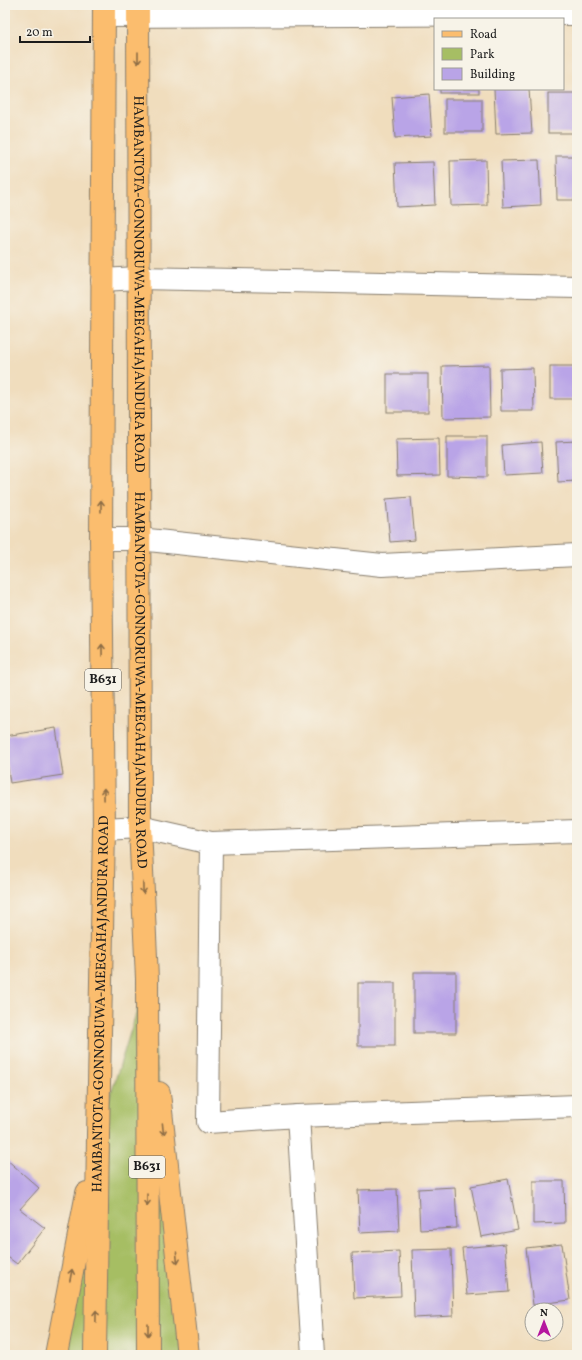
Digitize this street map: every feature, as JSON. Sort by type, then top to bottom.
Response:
[{"type":"main road","name":"HAMBANTOTA-GONNORUWA-MEEGAHAJANDURA ROAD","points":[[138,10],[140,827],[147,979],[148,1355]]},
{"type":"main road","name":"HAMBANTOTA-GONNORUWA-MEEGAHAJANDURA ROAD","points":[[95,1355],[104,829],[101,540],[104,11]]},
{"type":"main road","points":[[147,979],[188,1355]]},
{"type":"main road","points":[[56,1355],[98,1135]]},
{"type":"street","points":[[104,11],[351,10],[577,14]]},
{"type":"street","points":[[102,280],[138,278],[577,287]]},
{"type":"street","points":[[101,540],[139,540],[382,565],[577,555]]},
{"type":"street","points":[[104,829],[140,827],[211,843],[577,831]]},
{"type":"street","points":[[211,843],[208,1122],[298,1116],[577,1106]]},
{"type":"street","points":[[298,1116],[313,1355]]},
{"type":"green space","points":[[147,979],[188,1355],[56,1355],[98,1135]]},
{"type":"building","points":[[440,90],[479,90],[479,93],[440,93]]},
{"type":"building","points":[[494,90],[529,90],[532,133],[496,134]]},
{"type":"building","points":[[548,93],[577,93],[577,133],[548,133]]},
{"type":"building","points":[[429,94],[432,136],[395,138],[392,97]]},
{"type":"building","points":[[445,99],[482,99],[482,132],[445,132]]},
{"type":"building","points":[[556,156],[577,156],[577,200],[557,200]]},
{"type":"building","points":[[486,160],[487,205],[451,206],[450,161]]},
{"type":"building","points":[[539,160],[541,205],[503,207],[501,161]]},
{"type":"building","points":[[433,162],[435,205],[397,207],[395,163]]},
{"type":"building","points":[[489,365],[490,417],[443,418],[442,366]]},
{"type":"building","points":[[550,366],[577,366],[577,399],[550,399]]},
{"type":"building","points":[[533,368],[534,411],[501,411],[500,369]]},
{"type":"building","points":[[387,374],[428,374],[428,412],[387,412]]},
{"type":"building","points":[[447,436],[487,436],[487,477],[447,476]]},
{"type":"building","points":[[439,438],[440,475],[397,476],[396,439]]},
{"type":"building","points":[[577,441],[577,481],[558,482],[556,442]]},
{"type":"building","points":[[541,442],[543,473],[504,475],[502,445]]},
{"type":"building","points":[[411,497],[415,540],[390,542],[386,499]]},
{"type":"building","points":[[56,728],[63,775],[10,783],[5,750],[5,736]]},
{"type":"building","points":[[414,972],[456,972],[456,1033],[414,1033]]},
{"type":"building","points":[[358,983],[395,983],[395,1046],[358,1046]]},
{"type":"building","points":[[5,1158],[39,1188],[20,1209],[45,1228],[17,1264],[5,1255]]},
{"type":"building","points":[[508,1179],[518,1230],[481,1237],[471,1186]]},
{"type":"building","points":[[533,1181],[564,1181],[565,1223],[533,1224]]},
{"type":"building","points":[[455,1187],[457,1228],[420,1230],[418,1189]]},
{"type":"building","points":[[397,1189],[399,1231],[360,1233],[358,1190]]},
{"type":"building","points":[[505,1244],[509,1292],[467,1295],[462,1248]]},
{"type":"building","points":[[562,1244],[570,1300],[555,1302],[533,1302],[526,1248]]},
{"type":"building","points":[[451,1249],[453,1316],[414,1318],[412,1250]]},
{"type":"building","points":[[399,1251],[401,1296],[354,1298],[352,1253]]}]
